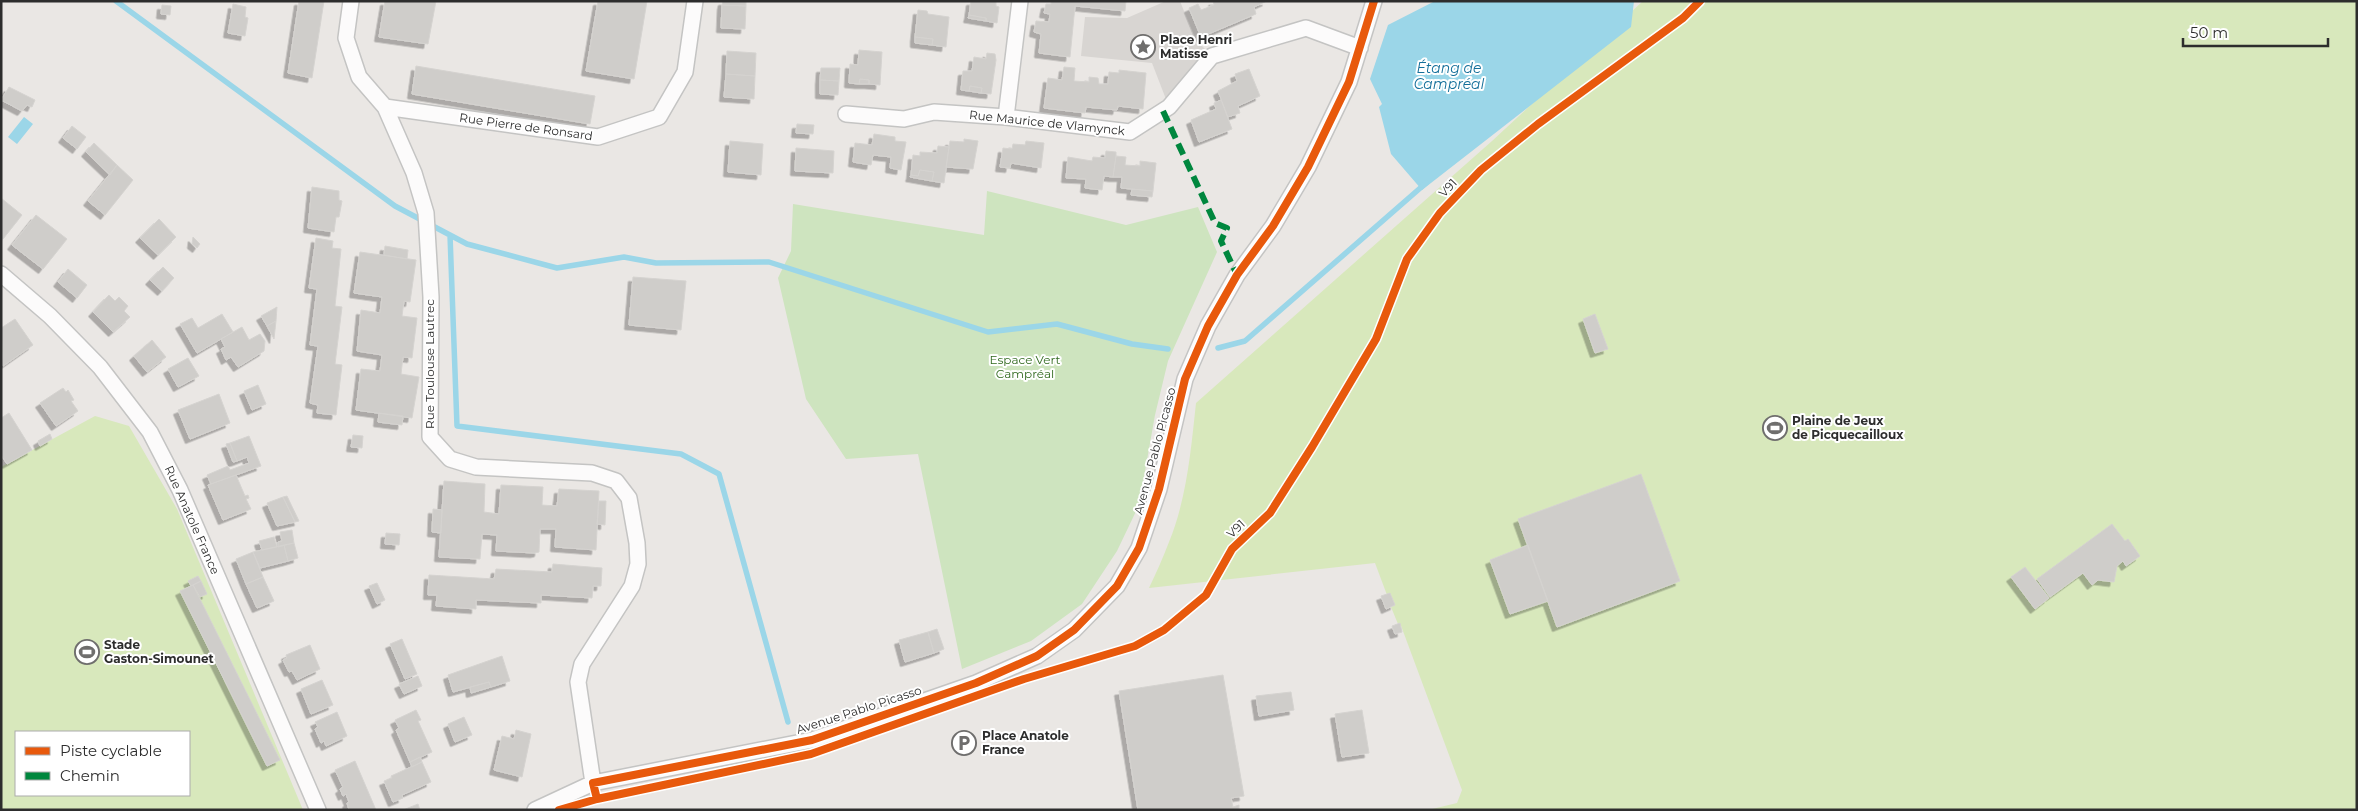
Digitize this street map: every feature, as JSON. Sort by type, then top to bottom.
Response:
[{"type":"street","points":[[351,1],[346,38],[358,77],[385,107]]},
{"type":"street","name":"Rue Pierre de Ronsard","points":[[385,107],[598,137],[659,117],[685,72],[695,1]]},
{"type":"street","points":[[1006,117],[1020,1]]},
{"type":"street","name":"Avenue Pablo Picasso","points":[[535,810],[593,783],[812,740],[976,683],[1037,656],[1074,630],[1117,586],[1139,548],[1158,489],[1185,379],[1208,326],[1237,275],[1273,226],[1308,167],[1349,82],[1374,1]]},
{"type":"street","name":"Rue Maurice de Vlamynck","points":[[846,114],[904,119],[934,112],[1006,117],[1130,132],[1170,108],[1212,56],[1306,28],[1360,48]]},
{"type":"street","name":"Rue Toulouse Lautrec","points":[[385,107],[414,173],[426,213],[431,297],[430,437],[450,460],[476,466],[592,473],[616,481],[629,498],[637,543],[638,564],[632,586],[582,664],[578,682],[593,783]]},
{"type":"street","name":"Rue Anatole France","points":[[2,275],[50,316],[100,367],[150,432],[180,490],[318,810]]},
{"type":"green space","name":"Plaine de Jeux de Picquecailloux","points":[[1643,1],[2357,1],[2357,810],[1428,810],[1457,803],[1462,790],[1400,623],[1398,624],[1391,607],[1395,605],[1390,594],[1387,595],[1375,563],[1149,588],[1167,548],[1180,508],[1187,473],[1196,403],[1492,141]]},
{"type":"green space","name":"Espace Vert Campréal","points":[[987,191],[1126,225],[1198,207],[1217,252],[1168,361],[1155,415],[1139,505],[1117,551],[1082,604],[1031,641],[962,669],[918,454],[846,459],[806,399],[778,278],[791,251],[793,204],[984,235]]},
{"type":"green space","points":[[95,416],[129,426],[177,509],[303,810],[1,810],[1,467]]},
{"type":"shaded area","name":"Place Henri Matisse","points":[[1166,1],[1180,1],[1195,39],[1212,56],[1169,107],[1152,63],[1081,56],[1085,17],[1127,18]]},
{"type":"water","name":"Étang de Campréal","points":[[1435,1],[1634,1],[1631,27],[1422,190],[1391,154],[1379,107],[1382,104],[1370,79],[1388,25]]},
{"type":"water","points":[[24,117],[33,124],[17,144],[8,137]]},
{"type":"building","points":[[299,1],[324,1],[312,78],[288,73]]},
{"type":"building","points":[[385,1],[436,1],[428,44],[379,37]]},
{"type":"building","points":[[598,1],[647,1],[634,79],[586,71]]},
{"type":"building","points":[[723,1],[746,1],[746,6],[722,5]]},
{"type":"building","points":[[971,1],[996,1],[996,6],[999,7],[997,23],[986,21],[986,18],[969,15]]},
{"type":"building","points":[[1051,1],[1126,1],[1125,11],[1075,6],[1070,57],[1039,53],[1041,34],[1034,32],[1036,21],[1049,22],[1050,14],[1044,13],[1046,4],[1051,4]]},
{"type":"building","points":[[1213,1],[1267,1],[1254,7],[1256,14],[1201,37],[1189,8],[1198,4],[1201,10],[1214,5]]},
{"type":"building","points":[[233,4],[246,7],[245,17],[248,18],[245,36],[228,33]]},
{"type":"building","points":[[162,5],[171,6],[170,15],[161,14]]},
{"type":"building","points":[[722,5],[746,6],[745,29],[721,28]]},
{"type":"building","points":[[918,10],[927,11],[928,14],[949,17],[946,47],[932,45],[933,39],[915,37]]},
{"type":"building","points":[[969,15],[986,18],[986,21],[968,18]]},
{"type":"building","points":[[915,37],[933,39],[932,45],[915,43]]},
{"type":"building","points":[[859,50],[882,52],[880,85],[869,84],[869,80],[860,79],[859,84],[849,83],[850,64],[858,65]]},
{"type":"building","points":[[727,51],[756,53],[755,76],[726,74]]},
{"type":"building","points":[[987,53],[995,54],[996,60],[991,94],[981,93],[982,88],[970,86],[969,91],[961,90],[963,71],[972,71],[974,57],[986,59]]},
{"type":"building","points":[[416,66],[595,96],[590,124],[412,94]]},
{"type":"building","points":[[1064,67],[1075,68],[1074,81],[1089,82],[1089,77],[1098,78],[1099,84],[1108,84],[1109,72],[1119,73],[1119,70],[1146,73],[1143,109],[1118,106],[1117,110],[1086,107],[1085,113],[1044,108],[1048,78],[1062,80]]},
{"type":"building","points":[[821,68],[840,68],[839,81],[820,80]]},
{"type":"building","points":[[1249,69],[1260,96],[1238,106],[1240,113],[1228,117],[1218,91],[1237,81],[1235,74]]},
{"type":"building","points":[[726,74],[755,76],[754,99],[724,97]]},
{"type":"building","points":[[860,79],[869,80],[869,84],[859,84]]},
{"type":"building","points":[[820,80],[839,81],[838,95],[820,94]]},
{"type":"building","points":[[970,86],[982,88],[981,93],[969,91]]},
{"type":"building","points":[[9,87],[35,100],[32,107],[27,105],[22,111],[1,100]]},
{"type":"building","points":[[1221,100],[1232,129],[1199,142],[1191,120],[1216,109],[1214,103]]},
{"type":"building","points":[[797,124],[814,125],[813,134],[796,133]]},
{"type":"building","points":[[72,126],[86,137],[77,149],[63,138]]},
{"type":"building","points":[[874,134],[895,137],[895,141],[906,142],[901,170],[890,168],[891,157],[873,155],[871,165],[853,162],[855,143],[872,145]]},
{"type":"building","points":[[964,139],[978,141],[973,169],[946,167],[950,141],[964,142]]},
{"type":"building","points":[[730,141],[763,144],[761,175],[728,172]]},
{"type":"building","points":[[1026,141],[1044,143],[1041,168],[1011,163],[1010,168],[1000,167],[1003,148],[1012,149],[1013,144],[1025,145]]},
{"type":"building","points":[[94,143],[117,165],[110,175],[86,152]]},
{"type":"building","points":[[938,146],[949,147],[944,183],[932,181],[934,172],[920,170],[918,176],[911,175],[913,155],[920,156],[920,152],[937,153]]},
{"type":"building","points":[[796,148],[834,151],[833,173],[795,171]]},
{"type":"building","points":[[1106,151],[1116,152],[1116,156],[1113,177],[1104,176],[1102,190],[1085,188],[1086,179],[1066,178],[1068,157],[1092,161],[1093,157],[1105,158]]},
{"type":"building","points":[[1116,156],[1126,157],[1125,165],[1140,166],[1140,161],[1156,163],[1153,191],[1121,188],[1122,177],[1113,177]]},
{"type":"building","points":[[117,165],[133,180],[105,215],[88,201]]},
{"type":"building","points":[[920,170],[934,172],[932,181],[910,177],[911,175],[918,176]]},
{"type":"building","points":[[312,187],[339,191],[339,200],[342,201],[339,217],[336,217],[334,232],[308,228]]},
{"type":"building","points":[[1132,189],[1153,191],[1152,197],[1131,195]]},
{"type":"building","points":[[1,198],[22,215],[3,239],[1,238]]},
{"type":"building","points":[[36,215],[67,239],[43,269],[12,245]]},
{"type":"building","points":[[159,219],[176,237],[158,255],[140,238]]},
{"type":"building","points":[[193,237],[200,244],[197,248],[192,244]]},
{"type":"building","points":[[316,238],[333,241],[332,248],[341,249],[335,306],[342,307],[335,364],[342,365],[336,415],[317,413],[318,405],[310,403],[318,346],[310,345],[317,289],[309,288]]},
{"type":"building","points":[[385,246],[408,250],[407,259],[384,255]]},
{"type":"building","points":[[360,252],[416,260],[410,302],[404,301],[402,316],[417,318],[412,358],[403,357],[401,374],[419,377],[412,418],[356,410],[361,369],[380,371],[382,355],[357,351],[361,310],[380,313],[382,297],[354,293]]},
{"type":"building","points":[[163,267],[174,278],[162,291],[150,280]]},
{"type":"building","points":[[68,269],[87,285],[77,298],[58,282]]},
{"type":"building","points":[[633,277],[686,281],[681,330],[629,325]]},
{"type":"building","points":[[109,295],[115,301],[119,297],[128,306],[124,311],[130,317],[113,332],[93,312]]},
{"type":"building","points":[[277,307],[276,321],[267,326],[261,316]]},
{"type":"building","points":[[222,314],[233,332],[197,353],[180,324],[192,318],[198,328]]},
{"type":"building","points":[[1595,314],[1608,349],[1595,353],[1583,319]]},
{"type":"building","points":[[15,319],[33,345],[3,366],[1,328]]},
{"type":"building","points":[[276,321],[274,339],[267,326]]},
{"type":"building","points":[[242,327],[249,340],[260,334],[265,341],[264,351],[238,367],[231,357],[226,360],[221,349],[225,347],[221,339]]},
{"type":"building","points":[[152,340],[166,357],[147,372],[134,356]]},
{"type":"building","points":[[188,358],[199,376],[178,387],[168,369]]},
{"type":"building","points":[[258,385],[266,404],[252,410],[244,391]]},
{"type":"building","points":[[63,388],[66,392],[68,390],[74,400],[71,401],[78,411],[56,426],[40,403]]},
{"type":"building","points":[[219,394],[230,423],[190,439],[178,410]]},
{"type":"building","points":[[9,413],[32,450],[7,464],[1,455],[1,418]]},
{"type":"building","points":[[379,413],[403,416],[402,425],[378,422]]},
{"type":"building","points":[[50,434],[52,439],[40,446],[38,441]]},
{"type":"building","points":[[353,435],[363,436],[362,448],[351,447]]},
{"type":"building","points":[[249,436],[261,466],[211,484],[207,475],[228,466],[230,470],[249,463],[247,457],[237,461],[230,443]]},
{"type":"building","points":[[230,443],[237,461],[233,462],[226,444]]},
{"type":"building","points":[[1641,474],[1680,581],[1557,627],[1518,519]]},
{"type":"building","points":[[236,475],[245,496],[248,495],[249,498],[246,499],[251,509],[223,520],[208,485]]},
{"type":"building","points":[[444,481],[485,484],[484,512],[499,514],[501,485],[543,487],[542,505],[557,506],[559,489],[599,491],[596,550],[555,547],[556,529],[540,529],[539,552],[496,551],[497,535],[482,534],[480,559],[439,557]]},
{"type":"building","points":[[287,496],[299,521],[295,522],[283,497]]},
{"type":"building","points":[[283,497],[295,522],[277,526],[267,503]]},
{"type":"building","points":[[599,501],[606,501],[605,525],[597,524]]},
{"type":"building","points":[[433,509],[442,510],[441,533],[432,532]]},
{"type":"building","points":[[2112,524],[2125,541],[2128,539],[2140,556],[2126,566],[2123,561],[2117,566],[2114,582],[2098,580],[2092,585],[2083,573],[2050,597],[2037,579]]},
{"type":"building","points":[[292,530],[294,543],[278,547],[278,542],[282,541],[280,532]]},
{"type":"building","points":[[386,533],[400,534],[399,545],[385,544]]},
{"type":"building","points":[[274,537],[277,547],[262,550],[259,541]]},
{"type":"building","points":[[294,543],[298,558],[288,561],[284,545]]},
{"type":"building","points":[[284,545],[288,561],[260,568],[253,552]]},
{"type":"building","points":[[1528,545],[1548,601],[1510,614],[1490,560]]},
{"type":"building","points":[[253,552],[263,577],[246,584],[236,559]]},
{"type":"building","points":[[553,564],[602,568],[601,586],[593,586],[592,598],[541,595],[541,603],[476,600],[476,609],[436,606],[437,595],[428,595],[429,575],[494,579],[496,569],[552,572]]},
{"type":"building","points":[[2025,567],[2049,598],[2035,609],[2011,577]]},
{"type":"building","points":[[198,576],[201,581],[191,586],[188,581]]},
{"type":"building","points":[[263,577],[274,601],[257,608],[246,584]]},
{"type":"building","points":[[201,581],[207,594],[200,597],[193,585]]},
{"type":"building","points":[[377,583],[385,600],[377,604],[369,586]]},
{"type":"building","points":[[193,585],[280,760],[267,766],[180,591]]},
{"type":"building","points":[[1390,593],[1395,605],[1386,609],[1381,596]]},
{"type":"building","points":[[1400,623],[1402,632],[1395,634],[1392,626]]},
{"type":"building","points":[[937,629],[944,649],[934,653],[928,632]]},
{"type":"building","points":[[928,632],[934,653],[905,662],[899,640]]},
{"type":"building","points":[[402,639],[417,674],[405,679],[390,644]]},
{"type":"building","points":[[310,645],[320,669],[297,680],[292,671],[289,672],[283,660],[287,658],[286,655]]},
{"type":"building","points":[[502,656],[510,681],[491,687],[489,682],[453,692],[448,675]]},
{"type":"building","points":[[1223,675],[1244,796],[1231,798],[1233,807],[1239,805],[1239,810],[1138,810],[1119,691]]},
{"type":"building","points":[[418,676],[422,686],[404,694],[399,684]]},
{"type":"building","points":[[322,680],[333,705],[311,714],[301,689]]},
{"type":"building","points":[[489,682],[491,687],[471,693],[470,687]]},
{"type":"building","points":[[1291,692],[1294,710],[1259,716],[1256,696]]},
{"type":"building","points":[[416,710],[421,720],[418,721],[432,752],[410,762],[396,730],[399,728],[395,720]]},
{"type":"building","points":[[1362,710],[1369,753],[1342,757],[1335,714]]},
{"type":"building","points":[[337,712],[347,736],[326,746],[324,741],[321,743],[315,729],[318,727],[315,722]]},
{"type":"building","points":[[464,717],[472,735],[455,742],[448,724]]},
{"type":"building","points":[[516,730],[531,734],[522,777],[494,770],[502,736],[514,739]]},
{"type":"building","points":[[420,757],[422,762],[412,767],[410,762]]},
{"type":"building","points":[[355,761],[376,810],[349,810],[346,794],[343,796],[340,789],[343,787],[335,770]]},
{"type":"building","points":[[422,762],[431,782],[402,795],[403,798],[393,802],[384,781]]},
{"type":"building","points":[[418,804],[420,810],[403,810]]},
{"type":"waterway","points":[[116,1],[395,206],[467,244],[557,268],[624,257],[656,263],[769,262],[988,332],[1057,324],[1132,344],[1168,349]]},
{"type":"waterway","points":[[1218,348],[1245,341],[1426,183]]},
{"type":"waterway","points":[[450,235],[457,426],[681,454],[719,474],[788,722]]},
{"type":"marked path","points":[[1163,111],[1215,223],[1227,228],[1221,241],[1237,275]]},
{"type":"cycle path","points":[[597,799],[593,783],[812,740],[976,683],[1037,656],[1074,630],[1117,586],[1139,548],[1159,489],[1185,379],[1208,326],[1237,275],[1273,226],[1308,167],[1349,82],[1374,1]]},
{"type":"cycle path","name":"V91","points":[[559,810],[597,799],[811,754],[1024,679],[1135,646],[1164,630],[1206,595],[1232,549],[1270,513],[1312,447],[1376,339],[1407,259],[1440,213],[1481,170],[1538,124],[1683,18],[1700,1]]},
{"type":"place","name":"Place Henri Matisse","points":[[1143,47]]},
{"type":"place","name":"Plaine de Jeux de Picquecailloux","points":[[1775,428]]},
{"type":"place","name":"Stade Gaston-Simounet","points":[[87,652]]},
{"type":"place","name":"Place Anatole France","points":[[964,743]]}]
